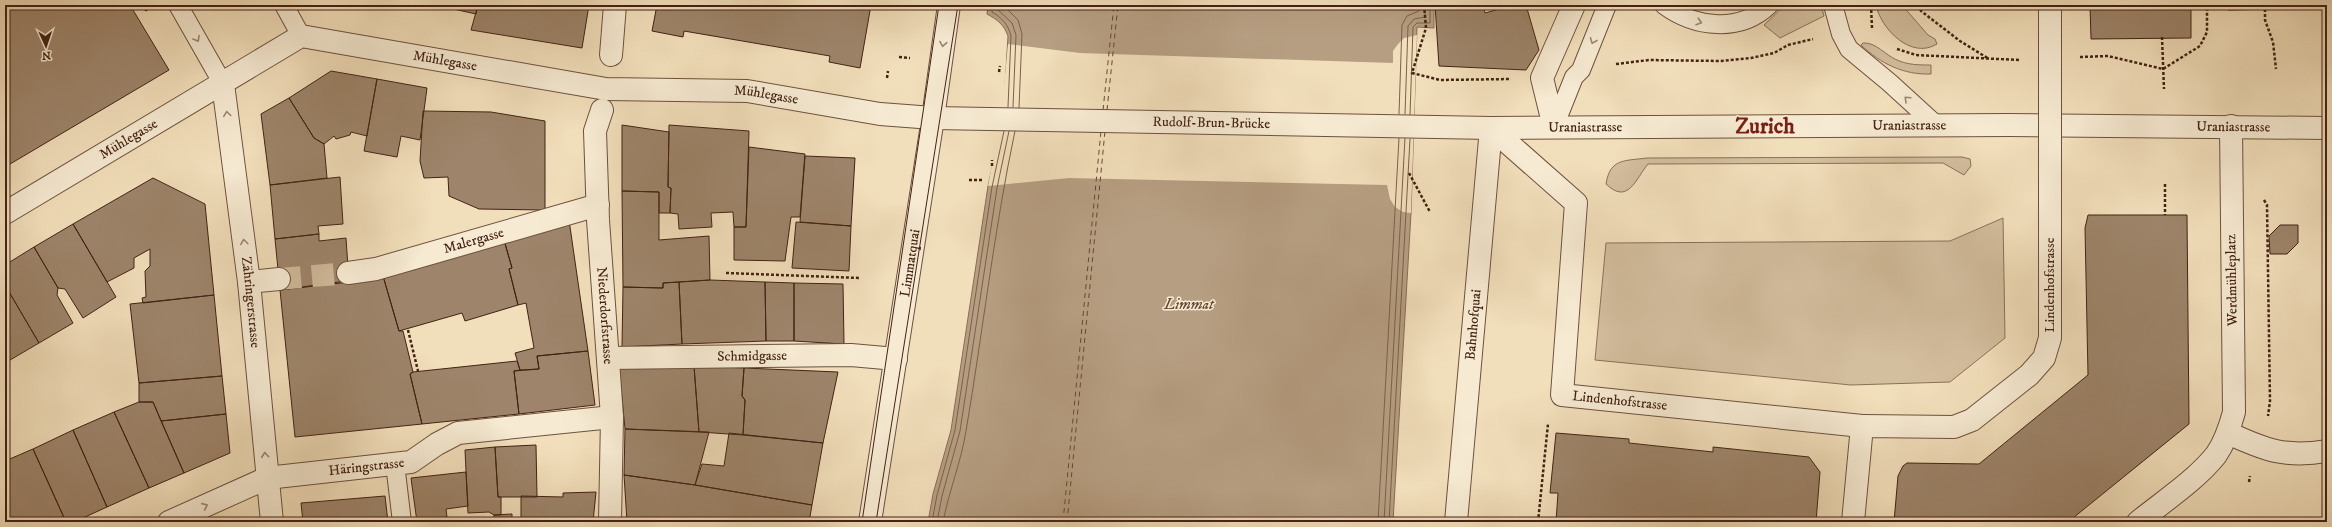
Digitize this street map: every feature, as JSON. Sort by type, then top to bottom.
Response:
[{"type":"street","points":[[612,55],[615,5]]},
{"type":"street","name":"Limmatquai","points":[[870,522],[949,5]]},
{"type":"street","points":[[1554,127],[1542,78],[1574,5]]},
{"type":"street","name":"Lindenhofstrasse","points":[[1491,128],[1576,203],[1562,395],[1862,426],[1954,427],[1972,420],[2029,375],[2044,358],[2050,338],[2050,6]]},
{"type":"street","name":"Mühlegasse","points":[[5,213],[301,36],[606,89],[746,91],[880,114],[932,118]]},
{"type":"street","name":"Zähringerstrasse","points":[[223,84],[249,282],[272,522]]},
{"type":"street","name":"Niederdorfstrasse","points":[[602,110],[595,131],[598,205],[612,417],[610,522]]},
{"type":"street","name":"Rudolf-Brun-Brücke","points":[[932,118],[1003,118],[1410,128],[1491,128]]},
{"type":"street","name":"Uraniastrasse","points":[[1491,128],[1936,126],[2231,126],[2327,128]]},
{"type":"street","name":"Werdmühleplatz","points":[[2138,522],[2193,478],[2216,454],[2228,433],[2234,412],[2235,373],[2230,197],[2231,126]]},
{"type":"street","name":"Bahnhofquai","points":[[1456,522],[1491,128]]},
{"type":"street","name":"Malergasse","points":[[348,273],[376,269],[598,205]]},
{"type":"street","points":[[249,282],[279,279]]},
{"type":"street","name":"Schmidgasse","points":[[608,358],[851,355],[896,359]]},
{"type":"street","name":"Häringstrasse","points":[[169,522],[267,478],[412,462],[437,444],[458,433],[612,417]]},
{"type":"street","points":[[1853,522],[1862,426]]},
{"type":"street","points":[[2228,433],[2263,450],[2289,454],[2327,451]]},
{"type":"lane","points":[[178,5],[223,84]]},
{"type":"lane","points":[[284,5],[301,36]]},
{"type":"lane","points":[[1554,127],[1574,77],[1581,70],[1607,5]]},
{"type":"lane","points":[[1664,5],[1678,16],[1704,25],[1736,23],[1766,8]]},
{"type":"lane","points":[[1833,5],[1841,34],[1850,49],[1890,83],[1936,126]]},
{"type":"lane","points":[[395,464],[402,522]]},
{"type":"path","points":[[143,5],[146,10]]},
{"type":"path","points":[[1871,5],[1873,33]]},
{"type":"path","points":[[1918,5],[1921,12],[1960,41],[1989,59]]},
{"type":"path","points":[[2079,57],[2108,56],[2163,70],[2200,46],[2207,32],[2207,5]]},
{"type":"path","points":[[1424,6],[1426,28],[1412,74],[1440,80],[1542,78]]},
{"type":"path","points":[[2265,9],[2265,20],[2273,42],[2276,69]]},
{"type":"path","points":[[2162,37],[2164,89]]},
{"type":"path","points":[[1574,77],[1583,78],[1593,68],[1625,62],[1649,60],[1720,61],[1751,58],[1774,53],[1788,45],[1814,39]]},
{"type":"path","points":[[1895,49],[1916,55],[2027,60]]},
{"type":"path","points":[[999,72],[1000,66]]},
{"type":"path","points":[[887,78],[888,70]]},
{"type":"path","points":[[992,160],[992,166]]},
{"type":"path","points":[[1409,173],[1430,212]]},
{"type":"path","points":[[969,180],[982,180]]},
{"type":"path","points":[[2165,184],[2165,215]]},
{"type":"path","points":[[2261,196],[2267,205],[2270,401]]},
{"type":"path","points":[[726,273],[860,278]]},
{"type":"path","points":[[408,330],[418,371]]},
{"type":"path","points":[[1538,522],[1548,424]]},
{"type":"shaded area","points":[[1785,5],[1821,5],[1824,16],[1780,38],[1764,25]]},
{"type":"shaded area","points":[[1876,5],[1902,5],[1928,35],[1935,39],[1937,44],[1927,48],[1917,48],[1899,40],[1884,23]]},
{"type":"shaded area","points":[[1863,43],[1868,43],[1880,49],[1901,62],[1931,65],[1931,74],[1911,73],[1893,67],[1869,52],[1861,45]]},
{"type":"shaded area","points":[[1962,157],[1970,159],[1971,166],[1964,175],[1943,163],[1648,164],[1635,183],[1626,191],[1620,192],[1614,190],[1606,184],[1611,169],[1615,165],[1620,162],[1647,158]]},
{"type":"shaded area","points":[[2003,218],[2005,338],[1950,382],[1851,385],[1595,360],[1606,243],[1950,241]]},
{"type":"water","name":"Limmat","points":[[988,5],[1434,5],[1434,28],[1417,27],[1411,213],[1393,522],[928,522],[933,494],[951,430],[988,186],[1003,119],[1008,36],[1000,23],[987,14]]},
{"type":"pier","points":[[1417,35],[1411,213],[1403,212],[1395,207],[1390,199],[1387,185],[1069,178],[988,186],[1001,118],[1008,44],[1080,53],[1393,63],[1393,51],[1398,44],[1404,38]]},
{"type":"building","points":[[5,5],[130,5],[169,70],[5,167]]},
{"type":"building","points":[[435,5],[478,5],[476,14]]},
{"type":"building","points":[[478,5],[589,5],[582,48],[471,30]]},
{"type":"building","points":[[657,5],[871,5],[860,68],[829,62],[830,56],[684,31],[683,37],[652,31]]},
{"type":"building","points":[[1435,5],[1483,5],[1485,13],[1514,5],[1526,5],[1539,50],[1526,70],[1439,66]]},
{"type":"building","points":[[2090,5],[2191,5],[2191,38],[2091,39]]},
{"type":"building","points":[[2228,5],[2327,5],[2327,8],[2228,10]]},
{"type":"building","points":[[331,71],[377,79],[367,136],[351,132],[350,135],[336,139],[334,136],[324,144],[314,138],[289,98]]},
{"type":"building","points":[[377,79],[427,88],[420,140],[401,136],[397,157],[364,151]]},
{"type":"building","points":[[289,98],[314,138],[324,144],[327,178],[270,185],[261,114]]},
{"type":"building","points":[[423,111],[491,112],[545,121],[545,210],[479,209],[449,196],[448,177],[424,178],[420,161]]},
{"type":"building","points":[[622,125],[669,132],[668,187],[671,188],[670,213],[659,213],[659,192],[622,191]]},
{"type":"building","points":[[669,125],[749,131],[746,227],[734,227],[733,212],[711,213],[712,227],[679,229],[678,214],[670,213],[671,188],[668,187]]},
{"type":"building","points":[[749,147],[805,154],[800,217],[791,217],[785,261],[734,260],[734,227],[746,227]]},
{"type":"building","points":[[805,156],[855,158],[851,226],[800,222]]},
{"type":"building","points":[[340,177],[343,224],[318,226],[319,234],[275,239],[270,185]]},
{"type":"building","points":[[153,178],[205,204],[214,295],[143,303],[142,298],[146,297],[145,271],[150,266],[150,249],[134,258],[134,268],[107,282],[73,224]]},
{"type":"building","points":[[622,191],[659,192],[659,240],[709,236],[710,280],[663,283],[663,288],[623,287]]},
{"type":"building","points":[[2088,215],[2187,215],[2189,424],[2068,522],[1894,522],[1898,476],[1903,466],[1907,463],[1979,464],[2088,375],[2085,228]]},
{"type":"building","points":[[569,220],[588,351],[537,356],[539,369],[520,370],[515,353],[534,348],[526,303],[518,305],[509,269],[512,268],[504,240]]},
{"type":"building","points":[[796,222],[851,226],[849,271],[792,268]]},
{"type":"building","points":[[73,224],[116,297],[83,318],[65,289],[58,288],[34,247]]},
{"type":"building","points":[[2280,225],[2298,225],[2298,243],[2287,254],[2270,254],[2269,236]]},
{"type":"building","points":[[319,234],[319,241],[346,238],[349,282],[280,290],[275,239]]},
{"type":"building","points":[[504,240],[512,268],[509,269],[518,305],[465,321],[462,313],[399,331],[383,276]]},
{"type":"building","points":[[34,247],[58,288],[57,295],[73,323],[39,343],[5,285],[5,265]]},
{"type":"building","points":[[383,276],[399,331],[403,331],[413,372],[410,374],[422,424],[295,437],[280,290]]},
{"type":"building","points":[[710,280],[765,282],[766,341],[682,344],[679,282]]},
{"type":"building","points":[[679,282],[682,344],[622,347],[623,287],[663,288],[663,283]]},
{"type":"building","points":[[765,282],[794,283],[794,341],[766,341]]},
{"type":"building","points":[[794,283],[843,284],[844,344],[794,341]]},
{"type":"building","points":[[5,285],[39,343],[5,363]]},
{"type":"building","points":[[214,295],[222,376],[139,383],[130,304]]},
{"type":"building","points":[[588,351],[595,405],[519,414],[514,371],[539,369],[537,356]]},
{"type":"building","points":[[517,361],[520,370],[514,371],[519,414],[422,424],[410,374],[413,372]]},
{"type":"building","points":[[694,366],[699,432],[625,429],[619,368]]},
{"type":"building","points":[[694,366],[744,368],[742,396],[745,400],[743,435],[699,432]]},
{"type":"building","points":[[744,368],[838,372],[823,443],[743,435],[745,400],[742,396]]},
{"type":"building","points":[[222,376],[226,414],[161,421],[153,402],[139,402],[139,383]]},
{"type":"building","points":[[139,402],[153,402],[184,473],[149,488],[114,412]]},
{"type":"building","points":[[114,412],[149,488],[107,507],[73,430]]},
{"type":"building","points":[[226,414],[230,453],[184,473],[161,421]]},
{"type":"building","points":[[625,429],[709,432],[695,485],[624,475]]},
{"type":"building","points":[[73,430],[107,507],[74,522],[66,522],[33,449]]},
{"type":"building","points":[[729,433],[823,443],[812,505],[695,485],[702,464],[724,466]]},
{"type":"building","points":[[1556,433],[1629,439],[1629,443],[1713,452],[1713,447],[1809,457],[1820,472],[1816,522],[1556,522],[1558,493],[1550,493]]},
{"type":"building","points":[[536,445],[537,497],[498,497],[495,447]]},
{"type":"building","points":[[495,447],[498,497],[501,497],[501,515],[494,515],[489,512],[468,513],[465,450]]},
{"type":"building","points":[[33,449],[66,522],[5,522],[5,461]]},
{"type":"building","points":[[466,472],[468,506],[446,509],[447,517],[417,522],[411,478]]},
{"type":"building","points":[[624,475],[695,485],[812,505],[809,522],[627,522]]},
{"type":"building","points":[[596,492],[593,522],[519,522],[521,521],[521,496],[563,497],[563,493]]},
{"type":"building","points":[[385,496],[388,522],[303,522],[301,503]]},
{"type":"building","points":[[512,514],[512,522],[494,522],[494,515]]},
{"type":"ferry route","points":[[1103,110],[1114,5]]},
{"type":"ferry route","points":[[1107,110],[1118,5]]},
{"type":"ferry route","points":[[1063,522],[1101,131]]},
{"type":"ferry route","points":[[1067,522],[1105,131]]},
{"type":"tunnel","points":[[279,279],[348,273]]},
{"type":"tram line","points":[[862,522],[939,5]]},
{"type":"tram line","points":[[876,522],[958,5]]},
{"type":"district","name":"Zurich","points":[[1765,126]]}]
